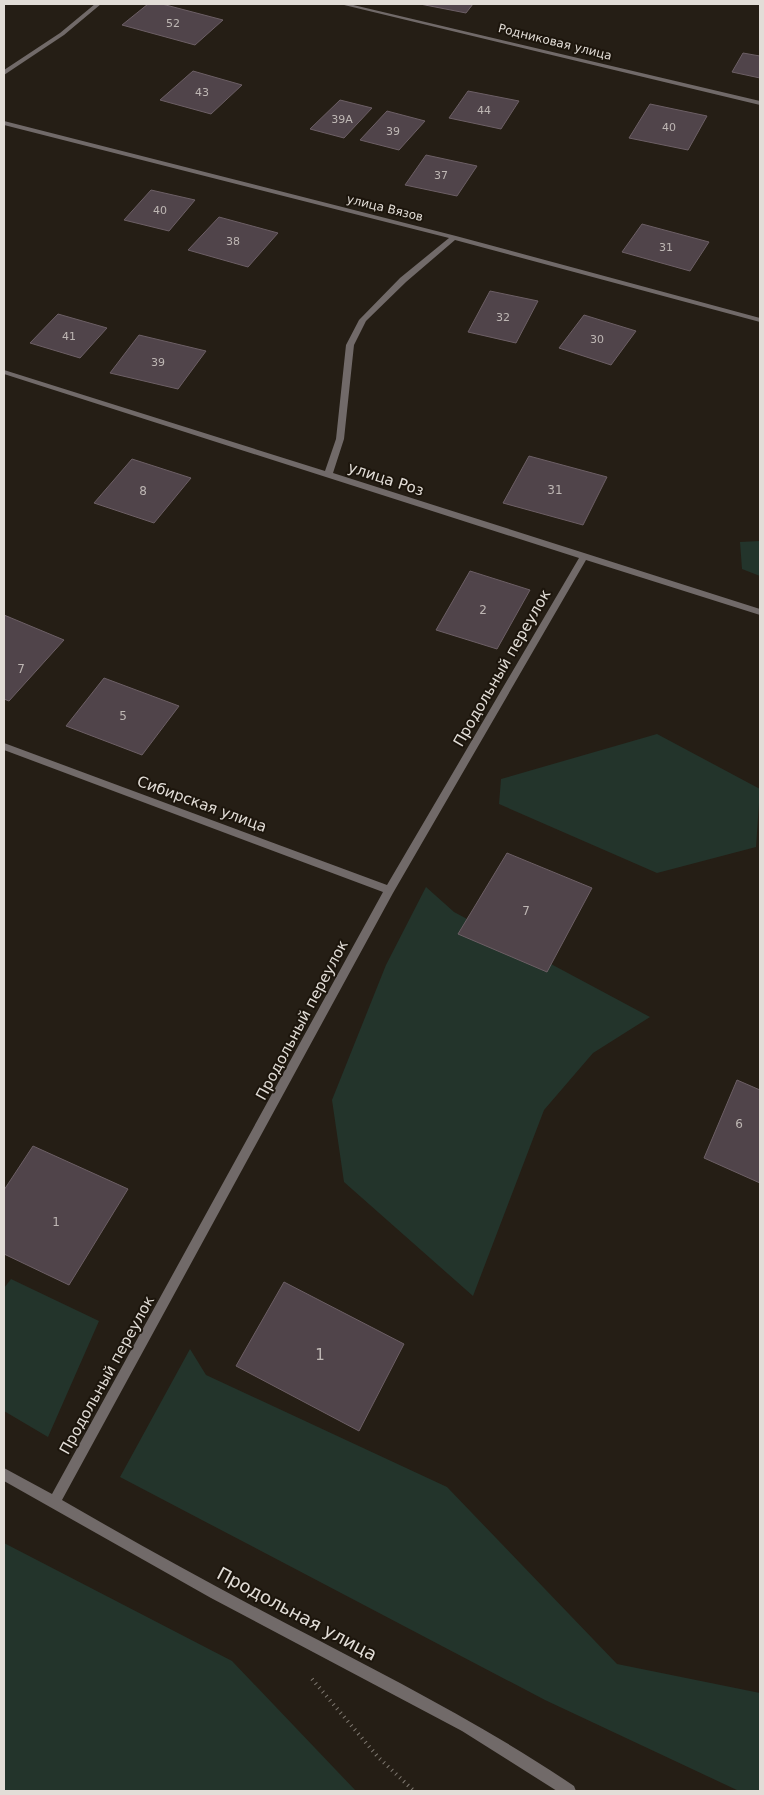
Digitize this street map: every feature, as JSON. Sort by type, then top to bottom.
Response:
[{"type":"street","points":[[4,72],[62,34],[98,4]]},
{"type":"street","name":"Родниковая улица","points":[[343,4],[760,103]]},
{"type":"street","name":"улица Вязов","points":[[4,122],[454,237],[760,320]]},
{"type":"street","points":[[328,475],[340,440],[350,346],[363,320],[403,280],[454,237]]},
{"type":"street","name":"улица Роз","points":[[4,372],[760,612]]},
{"type":"street","name":"Продольный переулок","points":[[54,1503],[389,890],[584,556]]},
{"type":"street","name":"Сибирская улица","points":[[4,746],[389,890]]},
{"type":"street","name":"Продольная улица","points":[[4,1474],[260,1617],[476,1730],[531,1763],[569,1791]]},
{"type":"path","points":[[310,1676],[378,1757],[414,1791]]},
{"type":"green space","points":[[760,541],[760,576],[742,569],[740,542]]},
{"type":"green space","points":[[657,734],[760,789],[756,847],[657,873],[499,804],[501,779]]},
{"type":"green space","points":[[426,887],[454,912],[650,1017],[593,1053],[544,1110],[473,1296],[344,1182],[332,1100],[386,965]]},
{"type":"green space","points":[[11,1279],[99,1321],[48,1437],[4,1411],[4,1288]]},
{"type":"green space","points":[[190,1349],[206,1375],[447,1487],[617,1664],[760,1693],[760,1791],[739,1791],[545,1700],[120,1477]]},
{"type":"green space","points":[[4,1543],[232,1661],[356,1791],[4,1791]]},
{"type":"building","points":[[148,4],[162,4],[223,20],[195,45],[122,25]]},
{"type":"building","points":[[420,4],[473,4],[466,13]]},
{"type":"building","points":[[743,53],[760,56],[760,78],[732,72]]},
{"type":"building","points":[[193,71],[242,85],[211,114],[160,100]]},
{"type":"building","points":[[468,91],[519,101],[501,129],[449,118]]},
{"type":"building","points":[[340,100],[372,108],[344,138],[310,129]]},
{"type":"building","points":[[650,104],[707,116],[688,150],[629,138]]},
{"type":"building","points":[[387,111],[425,121],[399,150],[360,140]]},
{"type":"building","points":[[426,155],[477,166],[457,196],[405,185]]},
{"type":"building","points":[[151,190],[195,200],[169,231],[124,220]]},
{"type":"building","points":[[219,217],[278,233],[248,267],[188,250]]},
{"type":"building","points":[[642,224],[709,242],[690,271],[622,252]]},
{"type":"building","points":[[490,291],[538,301],[516,343],[468,332]]},
{"type":"building","points":[[58,314],[107,328],[80,358],[30,343]]},
{"type":"building","points":[[584,315],[636,331],[611,365],[559,348]]},
{"type":"building","points":[[139,335],[206,351],[178,389],[110,373]]},
{"type":"building","points":[[529,456],[607,477],[583,525],[503,503]]},
{"type":"building","points":[[132,459],[191,478],[154,523],[94,503]]},
{"type":"building","points":[[470,571],[530,590],[497,649],[436,630]]},
{"type":"building","points":[[4,615],[64,640],[9,701],[4,699]]},
{"type":"building","points":[[104,678],[179,706],[142,755],[66,726]]},
{"type":"building","points":[[507,853],[592,888],[547,972],[458,934]]},
{"type":"building","points":[[737,1080],[760,1090],[760,1183],[704,1158]]},
{"type":"building","points":[[33,1146],[128,1189],[69,1285],[4,1254],[4,1190]]},
{"type":"building","points":[[284,1282],[404,1344],[359,1431],[236,1366]]}]
